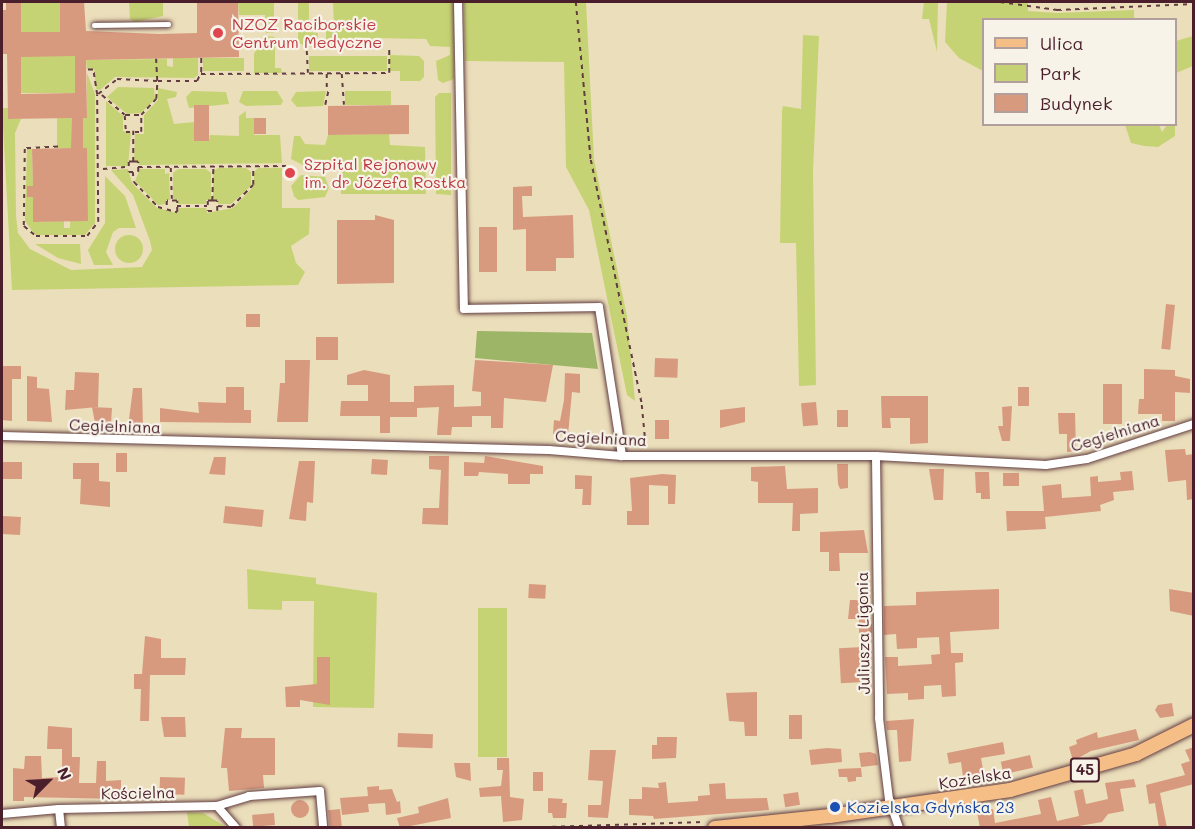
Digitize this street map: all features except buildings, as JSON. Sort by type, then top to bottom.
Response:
[{"type":"main road","name":"Kozielska","points":[[715,828],[892,808],[1052,781],[1136,754],[1194,725]]},
{"type":"street","points":[[458,2],[464,309],[599,307],[622,456]]},
{"type":"street","name":"Cegielniana","points":[[2,436],[622,456],[876,456],[1066,464],[1194,424]]},
{"type":"street","name":"Juliusza Ligonia","points":[[876,456],[879,718],[892,808],[899,828]]},
{"type":"street","name":"Kościelna","points":[[2,814],[59,809],[217,806],[249,796],[320,791],[322,828]]},
{"type":"street","points":[[217,806],[236,828]]},
{"type":"street","points":[[59,809],[62,828]]},
{"type":"lane","points":[[94,26],[168,24]]},
{"type":"path","points":[[576,2],[591,160],[642,405],[646,455]]},
{"type":"path","points":[[1000,2],[1057,10],[1194,4]]},
{"type":"path","points":[[201,74],[388,73],[388,50]]},
{"type":"path","points":[[307,51],[308,74]]},
{"type":"path","points":[[97,95],[117,79],[157,82],[197,81],[201,74],[201,58]]},
{"type":"path","points":[[125,115],[126,132],[141,132],[141,115],[156,99],[156,59]]},
{"type":"path","points":[[58,147],[24,149],[24,226],[36,236],[87,236],[98,222],[97,95],[93,70],[87,70]]},
{"type":"path","points":[[342,73],[344,105]]},
{"type":"path","points":[[325,105],[328,88],[327,74]]},
{"type":"path","points":[[102,95],[125,115],[141,115]]},
{"type":"path","points":[[103,169],[129,167],[133,162],[133,132]]},
{"type":"path","points":[[133,162],[138,162],[138,172],[133,172]]},
{"type":"path","points":[[212,201],[213,166]]},
{"type":"path","points":[[217,206],[231,207],[253,185],[253,166]]},
{"type":"path","points":[[138,167],[287,166]]},
{"type":"path","points":[[129,167],[133,172],[134,182],[150,199],[158,207],[167,207]]},
{"type":"path","points":[[171,167],[172,201]]},
{"type":"path","points":[[167,201],[177,201],[177,206],[177,212],[167,212],[167,201]]},
{"type":"path","points":[[208,201],[212,201],[217,201],[217,211],[208,211],[208,201]]},
{"type":"path","points":[[177,206],[208,206]]},
{"type":"green space","points":[[21,2],[60,2],[60,32],[21,32]]},
{"type":"green space","points":[[129,2],[163,2],[163,16],[135,22],[130,19]]},
{"type":"green space","points":[[238,2],[274,2],[274,33],[266,33],[265,15],[239,15]]},
{"type":"green space","points":[[298,2],[309,2],[309,32],[318,33],[317,43],[310,47],[298,43]]},
{"type":"green space","points":[[333,2],[455,2],[454,79],[443,83],[438,80],[436,61],[450,55],[450,47],[430,46],[426,39],[373,38],[370,46],[330,47],[326,42],[326,29],[334,28]]},
{"type":"green space","points":[[464,2],[586,2],[594,160],[627,316],[635,401],[627,395],[589,210],[566,167],[564,62],[465,61]]},
{"type":"green space","points":[[924,2],[938,2],[937,52],[929,19],[922,19]]},
{"type":"green space","points":[[947,2],[1028,2],[1028,11],[1057,13],[1134,10],[1134,18],[982,18],[982,70],[959,58],[945,42]]},
{"type":"green space","points":[[803,35],[819,36],[813,171],[816,385],[799,386],[796,243],[780,243],[782,111],[783,106],[801,109]]},
{"type":"green space","points":[[266,36],[275,37],[275,68],[281,68],[282,73],[254,73],[254,54],[257,48],[266,46]]},
{"type":"green space","points":[[1193,36],[1193,66],[1177,73],[1177,41]]},
{"type":"green space","points":[[390,55],[419,56],[424,61],[424,77],[420,81],[400,81],[400,71],[390,71]]},
{"type":"green space","points":[[21,56],[75,56],[75,93],[21,93]]},
{"type":"green space","points":[[309,56],[387,56],[387,71],[309,71]]},
{"type":"green space","points":[[173,58],[198,58],[198,75],[194,78],[115,77],[100,90],[96,89],[94,69],[87,69],[86,60],[167,59],[167,66],[173,67]]},
{"type":"green space","points":[[203,58],[244,58],[244,71],[203,71]]},
{"type":"green space","points":[[87,73],[95,94],[95,223],[85,235],[35,235],[25,221],[27,149],[32,149],[33,186],[27,186],[33,197],[33,222],[64,221],[64,228],[70,228],[70,221],[87,221],[87,148],[83,148],[83,118],[87,118]]},
{"type":"green space","points":[[118,87],[154,88],[155,99],[141,113],[127,114],[107,97]]},
{"type":"green space","points":[[158,88],[177,92],[176,97],[167,99],[174,124],[194,122],[194,141],[209,140],[210,135],[239,136],[239,116],[246,111],[246,118],[254,118],[254,135],[280,135],[282,163],[140,165],[134,161],[135,134],[144,134],[144,115],[158,100]]},
{"type":"green space","points":[[192,91],[226,92],[229,104],[189,108],[186,97]]},
{"type":"green space","points":[[243,91],[277,91],[283,101],[281,105],[246,106],[239,102]]},
{"type":"green space","points":[[326,91],[323,106],[297,107],[291,100],[296,92]]},
{"type":"green space","points":[[345,91],[391,91],[391,105],[345,105]]},
{"type":"green space","points":[[439,93],[451,93],[451,195],[436,194],[435,97]]},
{"type":"green space","points":[[106,101],[123,116],[123,131],[131,133],[128,166],[106,166]]},
{"type":"green space","points":[[2,108],[8,108],[8,119],[21,119],[15,133],[16,216],[18,233],[30,249],[71,270],[142,267],[152,250],[150,241],[133,195],[111,170],[128,169],[132,183],[157,208],[178,213],[179,208],[206,208],[207,213],[233,208],[254,186],[254,172],[258,168],[282,168],[282,208],[310,208],[309,234],[291,246],[296,263],[305,272],[298,285],[12,290]]},
{"type":"green space","points":[[57,118],[72,118],[72,148],[57,148]]},
{"type":"green space","points":[[1125,126],[1159,126],[1162,132],[1166,126],[1175,126],[1175,136],[1158,147],[1131,143]]},
{"type":"green space","points":[[389,134],[390,145],[425,147],[426,194],[341,194],[340,167],[307,167],[291,159],[294,136],[300,136],[305,144],[325,145],[328,135]]},
{"type":"green space","points":[[218,168],[246,168],[251,172],[251,186],[231,204],[218,204],[218,200],[213,200],[213,171]]},
{"type":"green space","points":[[140,169],[165,169],[165,174],[169,173],[170,200],[166,200],[166,204],[158,205],[135,181]]},
{"type":"green space","points":[[178,169],[206,169],[211,173],[211,200],[206,200],[206,204],[178,204],[178,199],[173,199],[173,173]]},
{"type":"green space","points":[[301,175],[325,177],[329,188],[325,197],[298,200],[291,186]]},
{"type":"green space","points":[[105,176],[125,196],[136,228],[119,228],[113,232],[106,252],[113,265],[94,265],[88,250],[105,223]]},
{"type":"green space","points":[[129,235],[139,239],[143,249],[139,259],[129,263],[119,259],[115,249],[119,239]]},
{"type":"green space","points":[[35,244],[80,244],[81,264],[58,258]]},
{"type":"green space","points":[[477,331],[592,333],[598,369],[475,358]]},
{"type":"green space","points":[[247,569],[316,578],[316,584],[377,593],[374,708],[313,707],[314,601],[282,601],[282,610],[248,609]]},
{"type":"green space","points":[[478,608],[507,608],[507,757],[478,757]]},
{"type":"green space","points":[[187,812],[203,813],[226,827],[189,827]]},
{"type":"place","name":"NZOZ Raciborskie Centrum Medyczne","points":[[218,33]]},
{"type":"place","name":"Szpital Rejonowy im. dr Józefa Rostka","points":[[290,173]]},
{"type":"place","name":"Kozielska Gdyńska 23","points":[[835,807]]}]
